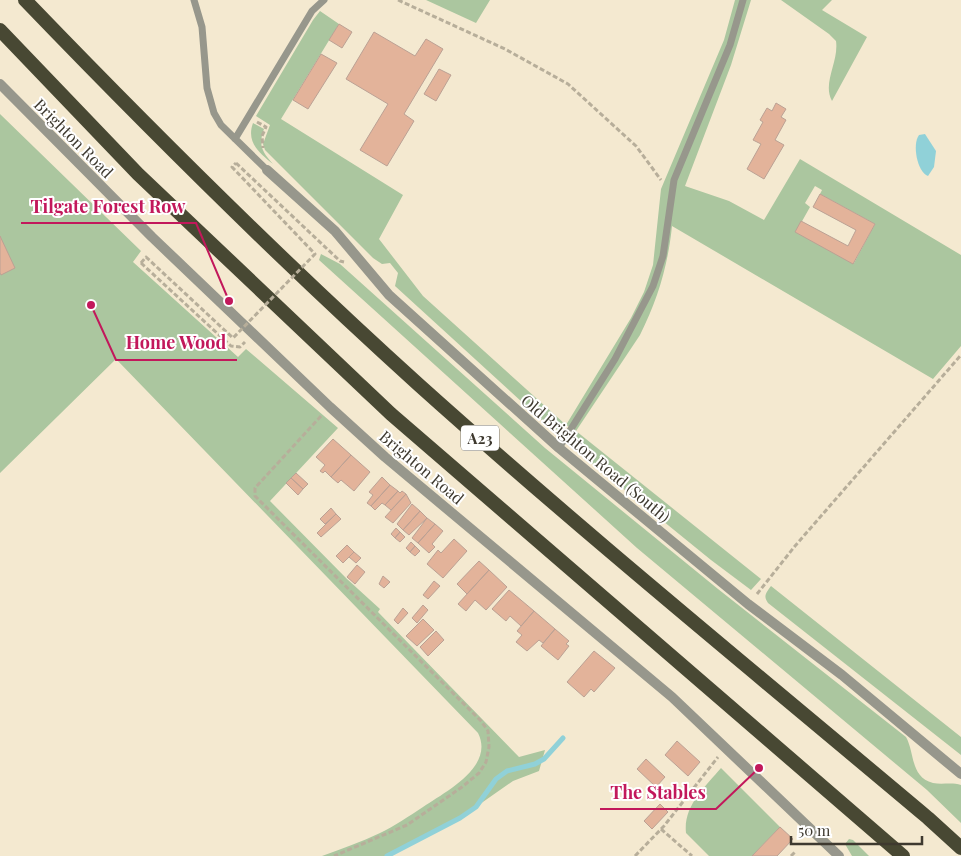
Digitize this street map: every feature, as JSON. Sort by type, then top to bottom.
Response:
[{"type":"highway","name":"A23","points":[[25,0],[221,198],[418,384],[590,535],[921,812],[961,848]]},
{"type":"highway","name":"A23","points":[[0,30],[138,174],[391,414],[902,856]]},
{"type":"street","name":"Brighton Road","points":[[0,84],[152,237],[330,407],[385,457],[672,697],[839,856]]},
{"type":"street","name":"Old Brighton Road (South)","points":[[267,170],[335,232],[362,266],[389,295],[558,448],[748,604],[842,675],[961,774]]},
{"type":"lane","name":"Old Brighton Road (South)","points":[[194,0],[202,27],[210,101],[214,113],[221,125],[267,170]]},
{"type":"lane","points":[[235,139],[312,11],[324,0]]},
{"type":"lane","points":[[558,448],[615,359],[653,286],[663,256],[670,193],[680,163],[730,45],[743,0]]},
{"type":"path","points":[[398,0],[505,49],[568,84],[606,116],[636,146],[670,193]]},
{"type":"path","points":[[248,117],[266,127],[262,144],[264,150]]},
{"type":"path","points":[[245,342],[240,347],[231,346],[140,262],[146,257],[233,338],[315,254],[232,167],[236,163],[340,261],[362,266]]},
{"type":"path","points":[[748,604],[795,546],[961,355]]},
{"type":"path","points":[[330,407],[256,488],[255,496],[481,721],[488,731],[489,741],[484,767],[462,787],[402,827],[334,856]]},
{"type":"path","points":[[635,856],[644,849],[661,829],[726,748]]},
{"type":"path","points":[[661,829],[692,856]]},
{"type":"path","points":[[791,856],[796,851]]},
{"type":"green space","points":[[426,0],[490,0],[476,23]]},
{"type":"green space","points":[[735,0],[751,0],[731,65],[685,186],[729,201],[764,220],[800,159],[961,255],[961,346],[933,379],[672,226],[661,282],[640,335],[576,431],[566,425],[631,318],[644,292],[653,265],[661,189],[724,40]],"holes":[[[815,186],[822,190],[820,194],[875,224],[854,263],[796,232],[810,207],[805,203]]]},
{"type":"green space","points":[[781,0],[832,0],[822,10],[867,37],[832,101],[829,87],[836,41]]},
{"type":"green space","points":[[320,11],[339,24],[281,119],[403,195],[379,239],[423,296],[566,425],[558,430],[546,424],[395,286],[398,273],[390,263],[382,264],[373,258],[265,150],[263,144],[270,125],[256,116]]},
{"type":"green space","points":[[0,114],[141,251],[133,262],[238,357],[246,349],[338,428],[270,501],[347,579],[380,609],[378,612],[519,757],[545,750],[539,771],[513,781],[460,818],[387,856],[322,856],[386,830],[455,786],[474,767],[480,757],[481,745],[478,733],[116,359],[0,473]]},
{"type":"green space","points":[[253,123],[264,129],[261,140],[262,148],[273,164],[255,146],[251,136]]},
{"type":"green space","points":[[321,254],[340,264],[545,448],[718,589],[906,737],[914,764],[920,776],[936,784],[961,785],[961,823],[927,790],[637,548],[319,260]]},
{"type":"green space","points":[[576,431],[761,579],[751,590],[711,560],[578,452],[573,438]]},
{"type":"green space","points":[[771,586],[961,737],[961,755],[768,603],[766,594]]},
{"type":"green space","points":[[721,768],[780,827],[752,856],[709,856],[686,833],[688,814],[696,798]]},
{"type":"green space","points":[[849,839],[853,840],[869,856],[852,856],[845,844]]},
{"type":"water","points":[[925,134],[936,151],[934,167],[928,176],[918,164],[916,151],[919,135]]},
{"type":"building","points":[[339,24],[352,32],[342,48],[329,40]]},
{"type":"building","points":[[374,32],[415,56],[426,39],[443,49],[404,114],[414,121],[387,166],[360,150],[388,104],[346,79]]},
{"type":"building","points":[[321,54],[337,63],[308,109],[293,100]]},
{"type":"building","points":[[439,69],[451,75],[436,101],[424,94]]},
{"type":"building","points":[[776,103],[786,109],[781,117],[786,120],[775,140],[784,145],[764,179],[747,169],[761,144],[753,140],[763,122],[760,120],[767,108],[772,111]]},
{"type":"building","points":[[820,194],[875,224],[853,264],[795,232],[801,221],[848,246],[856,230],[813,207]]},
{"type":"building","points":[[0,236],[15,268],[1,275],[0,273]]},
{"type":"building","points":[[333,439],[351,455],[331,477],[325,471],[323,473],[320,471],[325,465],[316,457]]},
{"type":"building","points":[[351,455],[370,472],[354,491],[341,480],[338,483],[331,477]]},
{"type":"building","points":[[296,473],[308,484],[303,489],[291,478]]},
{"type":"building","points":[[382,477],[390,485],[371,506],[367,503],[373,495],[369,492]]},
{"type":"building","points":[[291,478],[303,489],[298,495],[286,483]]},
{"type":"building","points":[[390,485],[398,491],[385,505],[382,503],[375,510],[371,506]]},
{"type":"building","points":[[398,491],[406,494],[391,510],[385,505]]},
{"type":"building","points":[[406,494],[411,503],[393,523],[385,517]]},
{"type":"building","points":[[412,504],[420,511],[403,530],[397,524]]},
{"type":"building","points":[[331,508],[336,514],[325,524],[320,519]]},
{"type":"building","points":[[420,511],[427,518],[409,535],[403,530]]},
{"type":"building","points":[[336,514],[341,519],[321,537],[317,533]]},
{"type":"building","points":[[427,518],[435,524],[418,543],[412,538]]},
{"type":"building","points":[[435,524],[443,531],[432,544],[435,547],[429,553],[418,543]]},
{"type":"building","points":[[396,528],[400,532],[395,538],[391,534]]},
{"type":"building","points":[[400,532],[405,537],[400,542],[395,538]]},
{"type":"building","points":[[454,539],[467,551],[443,578],[427,564],[438,550],[441,553]]},
{"type":"building","points":[[411,542],[415,546],[410,552],[406,548]]},
{"type":"building","points":[[347,545],[354,552],[343,563],[336,556]]},
{"type":"building","points":[[415,546],[420,551],[415,556],[410,552]]},
{"type":"building","points":[[354,552],[361,558],[356,563],[349,557]]},
{"type":"building","points":[[479,561],[489,570],[467,594],[457,584]]},
{"type":"building","points":[[357,565],[365,572],[355,584],[347,577]]},
{"type":"building","points":[[489,570],[507,587],[486,610],[475,600],[466,611],[458,604]]},
{"type":"building","points":[[383,576],[390,582],[384,588],[379,584]]},
{"type":"building","points":[[434,581],[440,586],[428,599],[423,595]]},
{"type":"building","points":[[509,590],[534,611],[521,626],[510,616],[506,621],[492,609]]},
{"type":"building","points":[[423,605],[428,610],[417,623],[412,618]]},
{"type":"building","points":[[403,608],[408,613],[398,624],[394,620]]},
{"type":"building","points":[[534,611],[555,629],[543,643],[539,640],[527,651],[516,642],[522,635],[517,631]]},
{"type":"building","points":[[423,619],[434,630],[417,646],[406,636]]},
{"type":"building","points":[[555,629],[569,641],[566,644],[569,646],[558,660],[541,646]]},
{"type":"building","points":[[436,631],[444,640],[428,656],[420,647]]},
{"type":"building","points":[[594,651],[615,668],[594,692],[591,689],[584,697],[567,682]]},
{"type":"building","points":[[677,741],[700,762],[688,776],[665,755]]},
{"type":"building","points":[[646,759],[665,777],[656,787],[637,769]]},
{"type":"building","points":[[660,804],[668,812],[652,829],[644,821]]},
{"type":"building","points":[[780,827],[793,839],[777,856],[752,856]]},
{"type":"waterway","points":[[387,856],[460,818],[476,807],[496,779],[507,771],[535,764],[544,759],[563,738]]},
{"type":"place","name":"Tilgate Forest Row","points":[[229,301]]},
{"type":"place","name":"Home Wood","points":[[91,305]]},
{"type":"place","name":"The Stables","points":[[759,768]]}]
